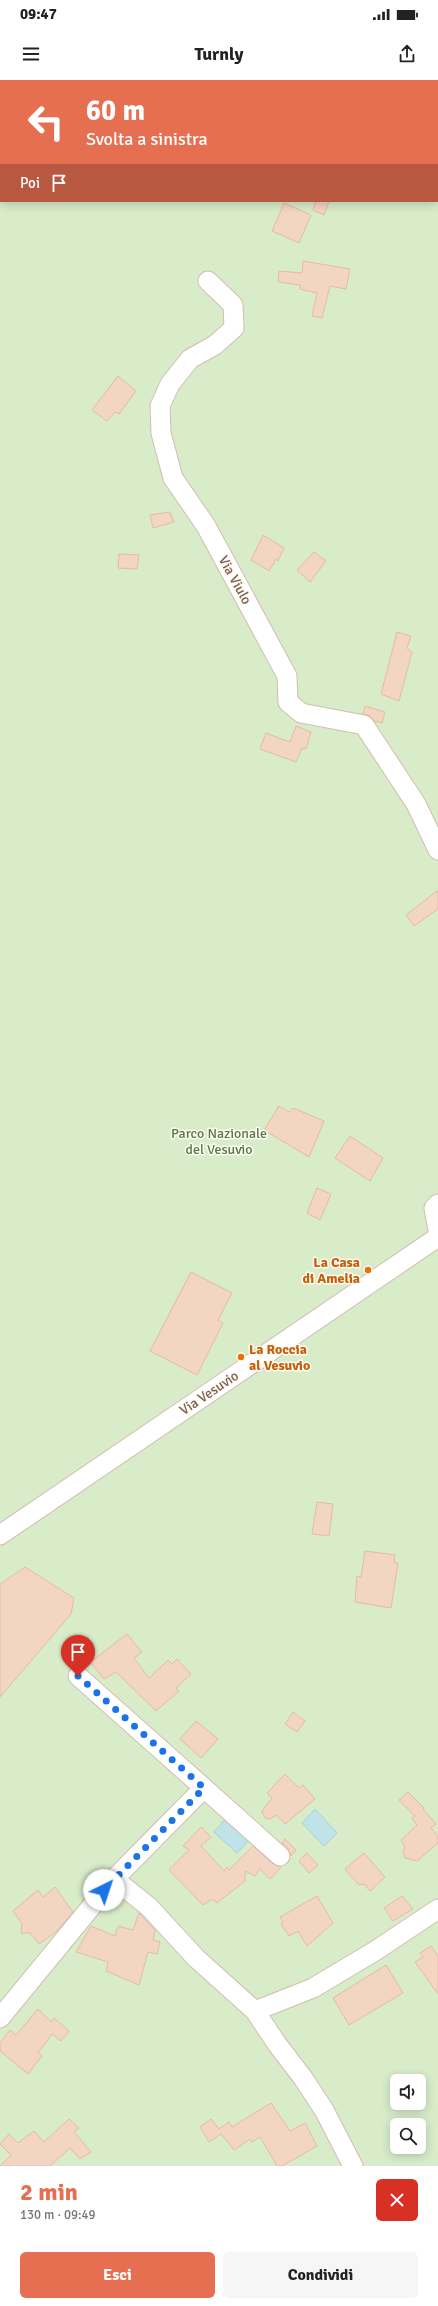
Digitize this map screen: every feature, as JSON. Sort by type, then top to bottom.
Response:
[{"type":"street","name":"Via Viulo","points":[[208,281],[233,305],[234,328],[215,345],[190,359],[170,384],[160,406],[161,433],[173,478],[206,526],[287,676],[288,702],[301,713],[364,725],[416,804],[438,850]]},
{"type":"street","points":[[438,1204],[434,1208],[438,1230]]},
{"type":"street","name":"Via Vesuvio","points":[[0,1535],[438,1237]]},
{"type":"street","points":[[78,1676],[280,1856]]},
{"type":"street","points":[[0,2018],[114,1879],[204,1788]]},
{"type":"street","points":[[114,1879],[149,1907],[196,1958],[255,2011],[276,2044],[304,2078],[320,2103],[353,2166]]},
{"type":"street","points":[[255,2011],[313,1988],[375,1951],[438,1909]]},
{"type":"green space","name":"Parco Nazionale del Vesuvio","points":[[0,202],[438,202],[438,2166],[0,2166]]},
{"type":"water","points":[[315,1809],[337,1833],[324,1846],[302,1823]]},
{"type":"water","points":[[227,1817],[250,1839],[237,1853],[214,1832]]},
{"type":"building","points":[[316,202],[329,202],[324,215],[313,210]]},
{"type":"building","points":[[284,203],[311,215],[299,243],[272,231]]},
{"type":"building","points":[[303,261],[350,269],[346,289],[330,286],[322,318],[312,316],[317,293],[300,289],[300,285],[278,282],[279,271],[302,273]]},
{"type":"building","points":[[118,376],[136,391],[119,414],[115,412],[107,421],[92,410]]},
{"type":"building","points":[[170,512],[174,522],[153,528],[150,515]]},
{"type":"building","points":[[263,535],[284,548],[278,561],[276,559],[269,571],[251,560]]},
{"type":"building","points":[[314,552],[326,561],[310,582],[297,570]]},
{"type":"building","points":[[119,554],[139,555],[137,569],[118,568]]},
{"type":"building","points":[[397,632],[411,636],[407,648],[412,652],[399,701],[381,694]]},
{"type":"building","points":[[365,706],[385,712],[382,723],[374,721],[370,716],[363,714]]},
{"type":"building","points":[[296,726],[311,732],[306,749],[302,748],[296,762],[260,749],[266,733],[290,742]]},
{"type":"building","points":[[438,890],[438,909],[414,926],[406,915]]},
{"type":"building","points":[[279,1106],[289,1112],[293,1108],[324,1121],[309,1157],[264,1130]]},
{"type":"building","points":[[350,1136],[383,1158],[370,1181],[335,1158]]},
{"type":"building","points":[[317,1188],[331,1194],[320,1220],[307,1213]]},
{"type":"building","points":[[191,1272],[232,1293],[218,1320],[223,1323],[197,1375],[150,1351]]},
{"type":"building","points":[[317,1502],[333,1504],[329,1536],[312,1534]]},
{"type":"building","points":[[365,1551],[395,1555],[394,1562],[398,1563],[391,1608],[355,1602],[357,1576],[361,1577]]},
{"type":"building","points":[[25,1567],[74,1598],[71,1614],[0,1697],[0,1584]]},
{"type":"building","points":[[127,1634],[142,1652],[134,1658],[149,1678],[168,1660],[172,1664],[177,1659],[191,1674],[176,1688],[179,1691],[156,1711],[116,1672],[104,1679],[90,1662]]},
{"type":"building","points":[[293,1712],[305,1721],[297,1732],[285,1724]]},
{"type":"building","points":[[196,1721],[218,1739],[201,1758],[180,1739]]},
{"type":"building","points":[[285,1774],[299,1788],[303,1785],[315,1799],[285,1824],[276,1815],[270,1819],[265,1818],[262,1811],[272,1798],[267,1793]]},
{"type":"building","points":[[408,1792],[424,1808],[423,1809],[436,1824],[431,1828],[438,1836],[438,1843],[417,1861],[405,1858],[403,1851],[405,1847],[401,1840],[417,1825],[412,1818],[415,1816],[399,1800]]},
{"type":"building","points":[[201,1827],[211,1837],[201,1846],[224,1871],[227,1867],[229,1870],[253,1846],[273,1864],[281,1867],[270,1879],[260,1869],[255,1876],[245,1871],[245,1881],[217,1903],[212,1899],[203,1905],[169,1870],[189,1850],[183,1846]]},
{"type":"building","points":[[285,1839],[296,1850],[291,1856],[288,1848],[282,1843]]},
{"type":"building","points":[[307,1853],[318,1865],[309,1873],[299,1861]]},
{"type":"building","points":[[364,1853],[385,1877],[370,1891],[364,1884],[359,1885],[345,1869]]},
{"type":"building","points":[[55,1887],[73,1912],[57,1931],[39,1944],[30,1933],[21,1933],[22,1924],[13,1911],[38,1890],[43,1897]]},
{"type":"building","points":[[317,1896],[333,1923],[307,1946],[298,1931],[289,1936],[281,1924],[283,1922],[280,1917]]},
{"type":"building","points":[[402,1896],[413,1909],[393,1921],[384,1908]]},
{"type":"building","points":[[139,1913],[155,1930],[153,1940],[160,1942],[157,1954],[148,1952],[139,1985],[106,1971],[108,1962],[76,1952],[91,1926],[115,1936],[118,1926],[133,1930]]},
{"type":"building","points":[[431,1946],[438,1956],[438,1994],[415,1962],[423,1957],[420,1953]]},
{"type":"building","points":[[386,1965],[403,1993],[349,2025],[333,1998]]},
{"type":"building","points":[[38,2009],[51,2022],[54,2018],[69,2031],[61,2041],[52,2034],[38,2053],[42,2056],[28,2074],[0,2051],[0,2043],[10,2030],[16,2035]]},
{"type":"building","points":[[271,2103],[290,2131],[305,2123],[317,2146],[282,2166],[277,2166],[260,2137],[252,2142],[250,2139],[234,2150],[221,2134],[209,2142],[200,2127],[211,2119],[219,2129],[229,2122],[232,2127]]},
{"type":"building","points":[[69,2119],[79,2128],[74,2132],[91,2152],[80,2159],[70,2148],[50,2166],[0,2166],[11,2155],[0,2144],[9,2134],[18,2143],[34,2131],[44,2142]]},
{"type":"place","name":"La Casa di Amelia","points":[[368,1270]]},
{"type":"place","name":"La Roccia al Vesuvio","points":[[241,1357]]},
{"type":"route","points":[[78,1676],[204,1788],[104,1890]]}]
